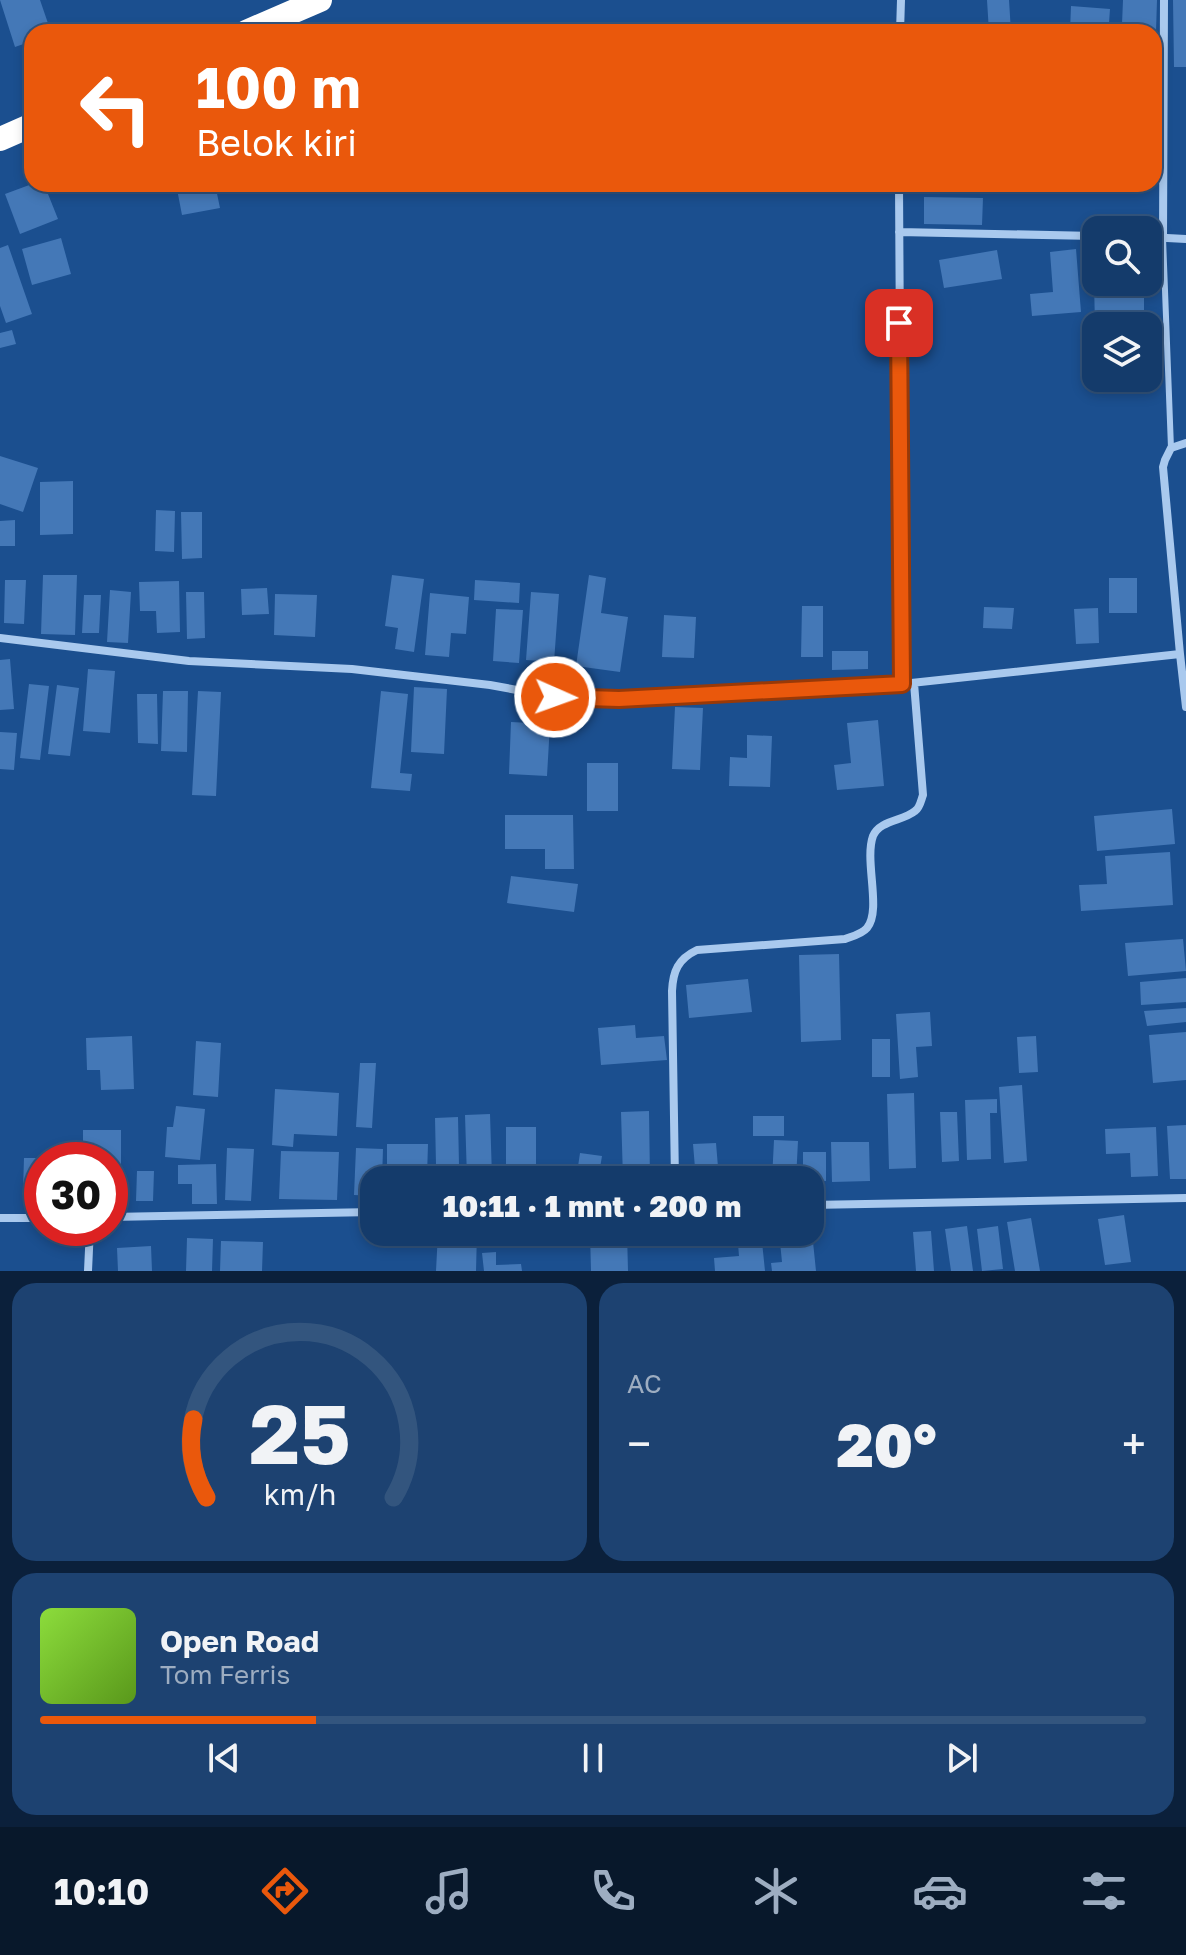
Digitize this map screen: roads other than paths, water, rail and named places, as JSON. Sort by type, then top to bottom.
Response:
[{"type":"highway","points":[[264,24],[320,0]]},
{"type":"highway","points":[[0,139],[24,128]]},
{"type":"street","points":[[900,24],[901,0]]},
{"type":"street","points":[[1164,0],[1163,238],[1186,239]]},
{"type":"street","points":[[899,192],[902,684]]},
{"type":"street","points":[[899,232],[1082,236]]},
{"type":"street","points":[[1186,443],[1171,448],[1163,467],[1186,707]]},
{"type":"street","points":[[0,638],[189,661],[352,669],[490,685],[555,697],[619,699],[902,684],[1180,654]]},
{"type":"street","points":[[675,1166],[672,991],[673,975],[680,960],[697,950],[845,939],[869,926],[873,914],[870,853],[874,834],[880,827],[915,811],[923,795],[914,683]]},
{"type":"street","points":[[824,1205],[1186,1198]]},
{"type":"street","points":[[128,1217],[360,1212]]},
{"type":"street","points":[[0,1218],[24,1218]]},
{"type":"street","points":[[88,1271],[89,1246]]},
{"type":"lane","points":[[1163,238],[1171,448]]}]
